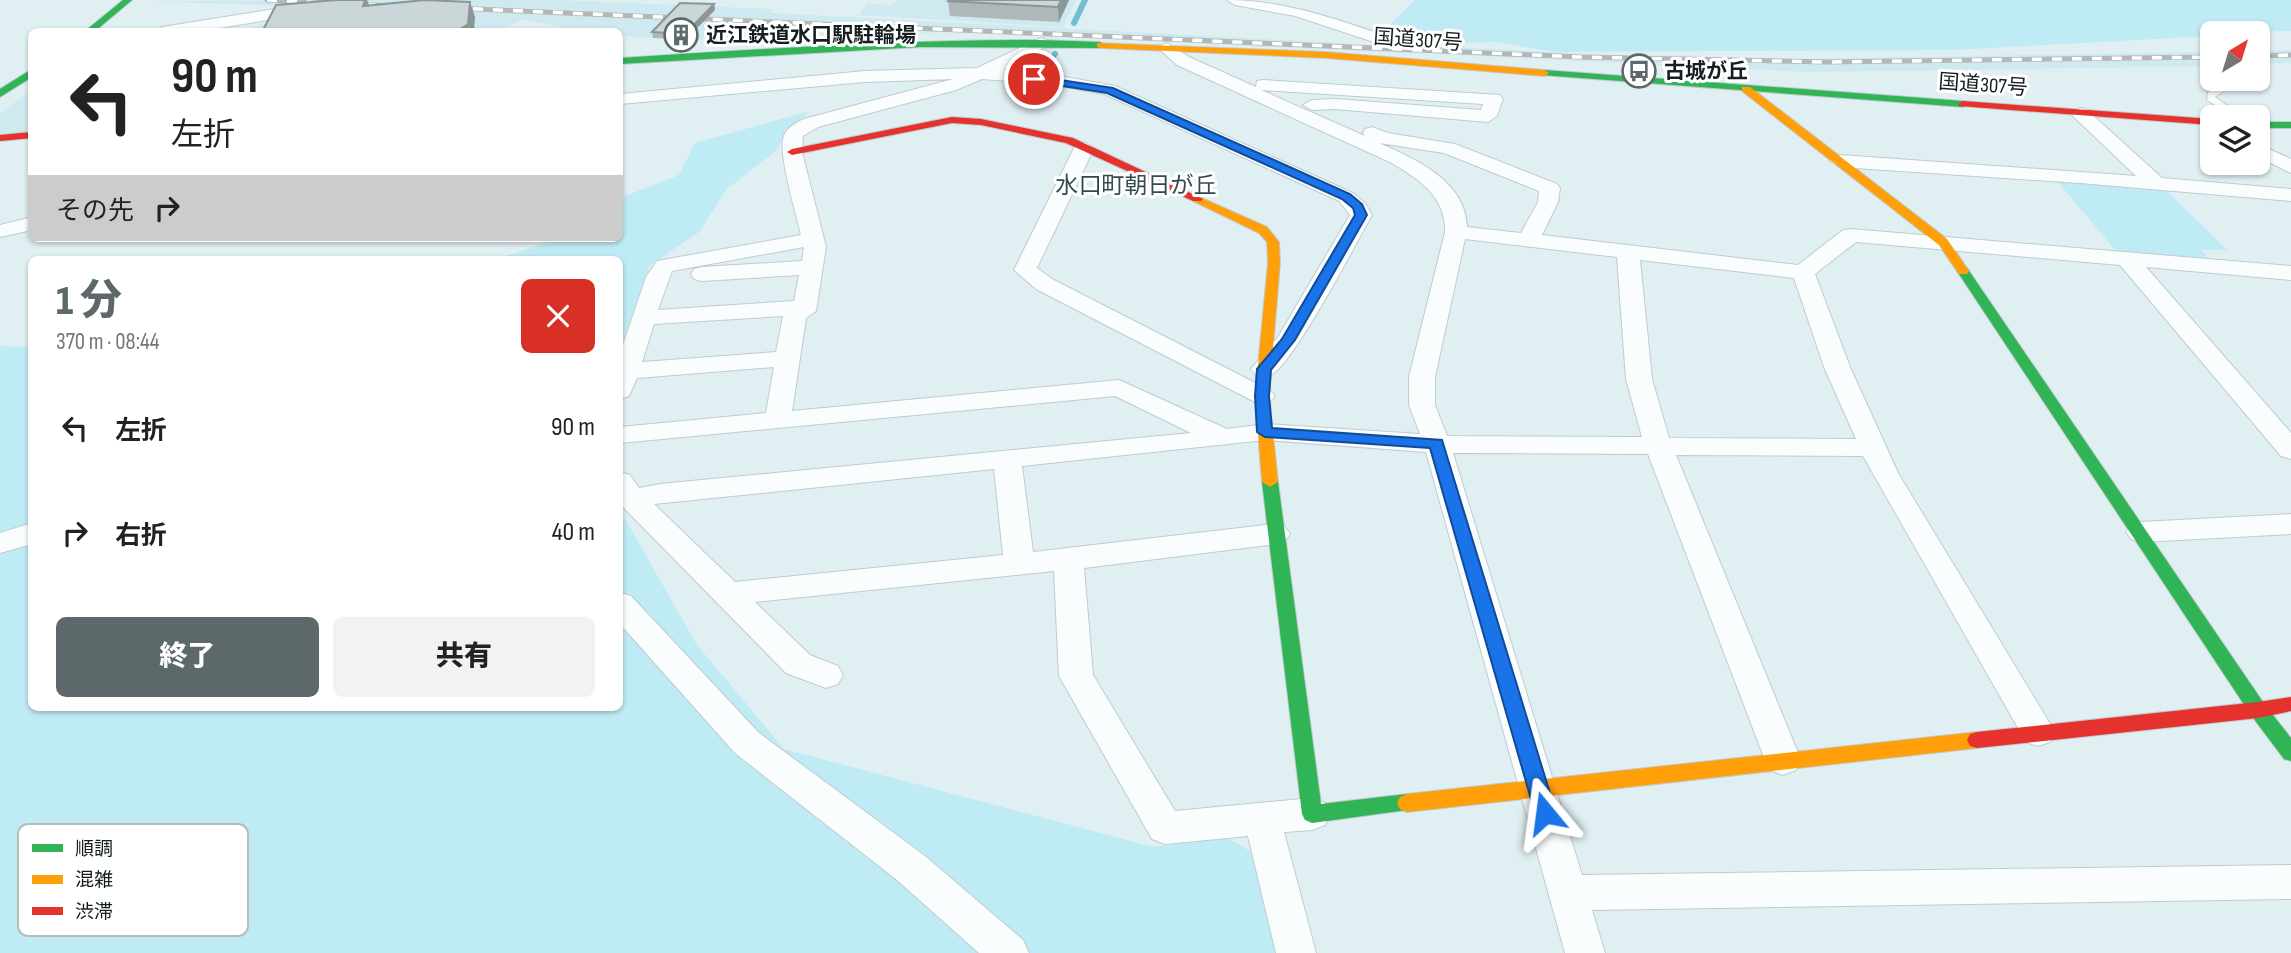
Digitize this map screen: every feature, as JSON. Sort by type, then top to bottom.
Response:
[{"type":"main road","points":[[93,28],[128,0]]},
{"type":"main road","name":"国道307号","points":[[623,61],[858,46],[1041,43],[1352,57],[1745,89],[2200,121]]},
{"type":"main road","points":[[0,94],[28,75]]},
{"type":"main road","points":[[1745,89],[1942,242],[2141,532],[2258,710],[2291,753]]},
{"type":"main road","points":[[792,152],[952,120],[1054,136],[1263,230],[1273,242],[1275,263],[1262,396],[1275,534],[1312,814],[1783,760],[2258,710],[2291,704]]},
{"type":"main road","points":[[2270,125],[2291,125]]},
{"type":"main road","points":[[0,138],[28,135]]},
{"type":"street","points":[[187,28],[360,0]]},
{"type":"street","points":[[1235,0],[1298,12],[1392,43]]},
{"type":"street","points":[[778,419],[795,314],[804,311],[815,247],[790,139],[799,128],[950,86],[1010,61],[1041,43]]},
{"type":"street","points":[[1166,48],[1198,56],[1383,138],[1448,148],[1550,188],[1548,202],[1528,241]]},
{"type":"street","points":[[1166,48],[1183,61],[1339,131],[1422,172],[1448,198],[1454,208],[1458,220],[1422,377],[1422,405],[1437,444],[1585,953]]},
{"type":"street","points":[[623,99],[894,76],[977,73],[1109,90],[1346,197],[1358,207],[1361,215],[1288,340],[1264,369]]},
{"type":"street","points":[[1263,85],[1494,99],[1488,116],[1335,104],[1312,106]]},
{"type":"street","points":[[2080,113],[2157,184]]},
{"type":"street","points":[[1084,148],[1025,270],[1044,284],[1262,396]]},
{"type":"street","points":[[2270,156],[2291,167]]},
{"type":"street","points":[[1840,161],[2291,195]]},
{"type":"street","points":[[0,231],[28,224]]},
{"type":"street","points":[[1456,232],[1803,272],[1851,235],[2126,258],[2287,275]]},
{"type":"street","points":[[786,359],[623,381],[657,277],[665,266],[813,239]]},
{"type":"street","points":[[1628,252],[1639,379],[1658,445],[1783,760]]},
{"type":"street","points":[[2126,258],[2291,450]]},
{"type":"street","points":[[657,277],[812,267]]},
{"type":"street","points":[[1803,272],[1838,367],[1884,473],[2038,732]]},
{"type":"street","points":[[644,318],[805,307]]},
{"type":"street","points":[[623,436],[1119,388],[1224,438]]},
{"type":"street","points":[[626,490],[660,492],[1007,460],[1265,432],[1437,444],[1872,448]]},
{"type":"street","points":[[1007,460],[1019,563]]},
{"type":"street","points":[[626,490],[798,664],[826,675]]},
{"type":"street","points":[[2141,532],[2291,524]]},
{"type":"street","points":[[0,543],[28,534]]},
{"type":"street","points":[[728,594],[1068,559],[1275,534]]},
{"type":"street","points":[[1068,559],[1076,676],[1165,828],[1312,814]]},
{"type":"street","points":[[623,607],[747,743],[911,868],[1009,953]]},
{"type":"street","points":[[1262,819],[1296,953]]},
{"type":"street","points":[[1568,893],[2291,882]]},
{"type":"lane","points":[[2218,91],[2211,94],[2210,98],[2221,105]]},
{"type":"shaded area","points":[[557,0],[772,9],[770,13],[1395,46],[1419,54],[965,32],[903,33],[763,27],[757,33],[709,33],[702,40],[623,36],[623,28],[564,28],[523,19],[506,28],[252,28],[291,13],[325,7],[145,1]]},
{"type":"shaded area","points":[[898,0],[1076,0],[1063,27],[859,15],[867,4],[891,5]]},
{"type":"shaded area","points":[[1415,0],[2291,0],[2291,31],[2270,32],[2270,21],[2200,21],[2200,37],[1953,50],[1555,52],[1494,42],[1414,44],[1380,34]]},
{"type":"shaded area","points":[[1407,45],[1611,55],[1803,59],[2200,52],[2200,66],[1811,72],[1437,54]]},
{"type":"shaded area","points":[[2291,50],[2291,63],[2270,64],[2270,51]]},
{"type":"shaded area","points":[[28,93],[28,131],[0,135],[0,113]]},
{"type":"shaded area","points":[[810,111],[786,132],[777,150],[727,189],[699,232],[649,266],[623,340],[623,256],[506,256],[550,242],[623,242],[623,197],[679,175],[695,143]]},
{"type":"shaded area","points":[[2057,181],[2165,189],[2227,250],[2201,250],[2210,260],[2116,251]]},
{"type":"shaded area","points":[[0,346],[28,347],[28,711],[623,711],[623,515],[697,645],[784,749],[1153,847],[1226,837],[1255,854],[1276,953],[0,953]]},
{"type":"building","points":[[337,0],[365,0],[363,6],[425,0],[470,2],[468,24],[462,28],[264,28],[276,5]]},
{"type":"building","points":[[949,0],[1061,0],[1058,7]]},
{"type":"building","points":[[680,3],[714,4],[685,34],[652,32]]},
{"type":"waterway","points":[[1074,23],[1085,0]]},
{"type":"waterway","points":[[1008,69],[1052,58],[1055,54]]},
{"type":"railway","points":[[267,0],[393,6]]},
{"type":"railway","points":[[453,8],[1580,57],[1827,62],[2200,57]]},
{"type":"railway","points":[[2270,56],[2291,55]]},
{"type":"traffic: fast","points":[[93,28],[128,0]]},
{"type":"traffic: fast","points":[[623,61],[920,44],[1100,45]]},
{"type":"traffic: fast","points":[[1544,73],[1963,104]]},
{"type":"traffic: fast","points":[[0,94],[28,75]]},
{"type":"traffic: fast","points":[[2270,125],[2291,125]]},
{"type":"traffic: fast","points":[[1963,271],[2258,710],[2291,753]]},
{"type":"traffic: fast","points":[[1270,482],[1312,814],[1407,803]]},
{"type":"traffic: slow","points":[[1100,45],[1326,55],[1544,73]]},
{"type":"traffic: slow","points":[[1746,89],[1943,242],[1963,271]]},
{"type":"traffic: slow","points":[[1197,199],[1263,230],[1273,242],[1274,263],[1262,396],[1270,482]]},
{"type":"traffic: slow","points":[[1407,803],[1977,740]]},
{"type":"traffic: jam","points":[[1963,104],[2200,121]]},
{"type":"traffic: jam","points":[[792,152],[952,120],[981,122],[1069,140],[1197,199]]},
{"type":"traffic: jam","points":[[0,138],[28,135]]},
{"type":"traffic: jam","points":[[1977,740],[2258,710],[2291,704]]},
{"type":"place","name":"近江鉄道水口駅駐輪場","points":[[681,35]]},
{"type":"place","name":"古城が丘","points":[[1639,71]]},
{"type":"district","name":"水口町朝日が丘","points":[[1136,186]]},
{"type":"route","points":[[1034,79],[1109,90],[1346,197],[1358,207],[1361,215],[1335,255],[1288,340],[1264,369],[1262,396],[1265,432],[1437,444],[1545,813]]}]
